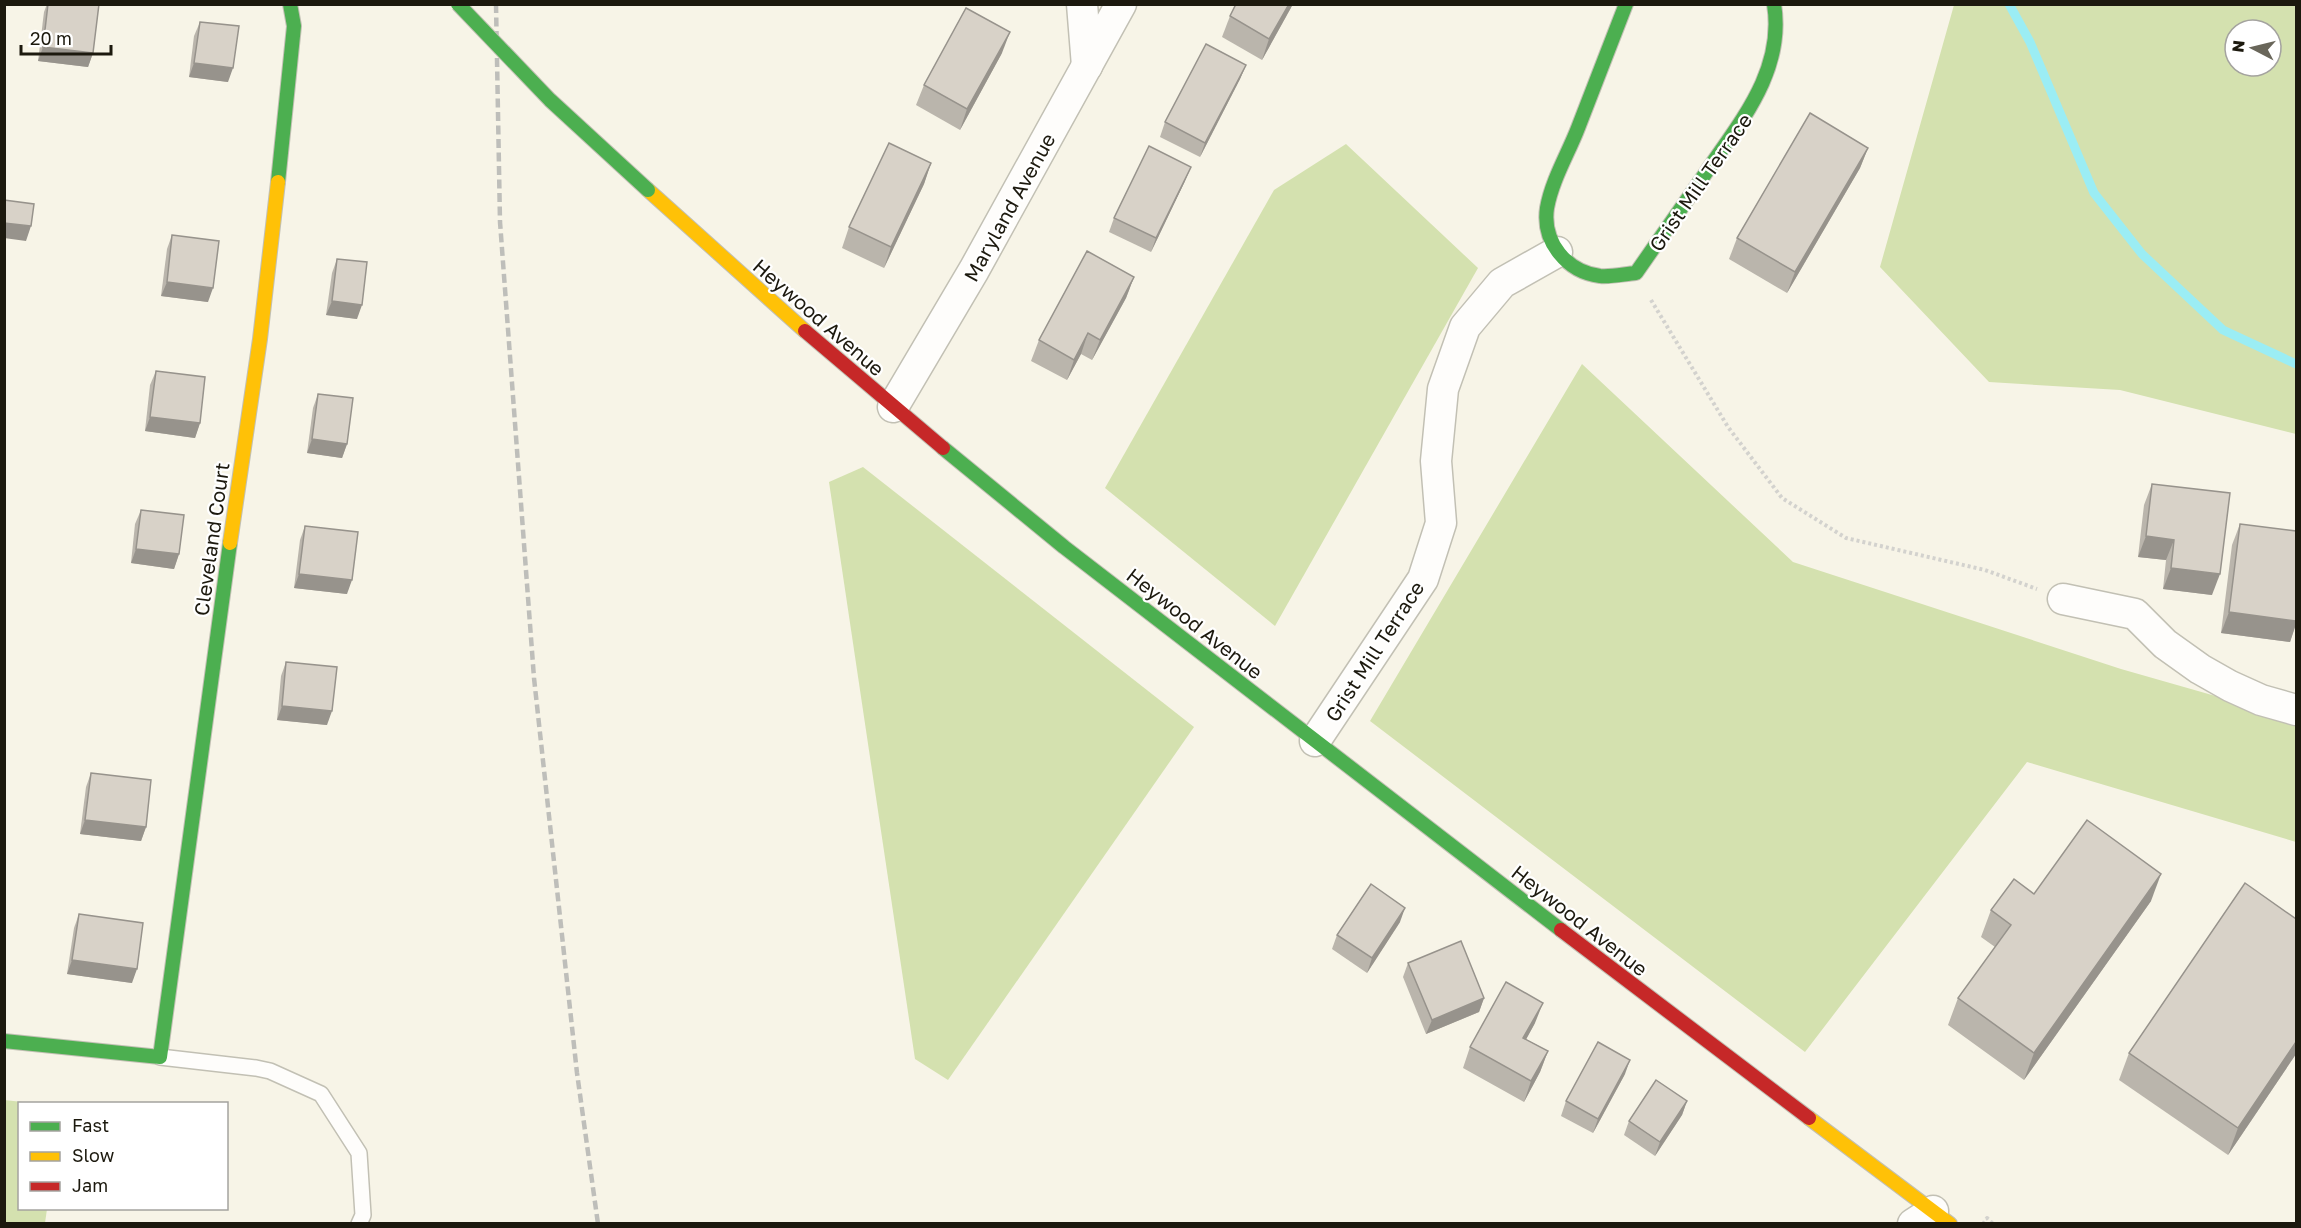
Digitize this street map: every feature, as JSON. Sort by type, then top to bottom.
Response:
[{"type":"street","name":"Cleveland Court","points":[[160,1057],[217,632],[260,339],[289,87],[294,26],[290,4]]},
{"type":"street","name":"Heywood Avenue","points":[[458,4],[550,100],[731,266],[893,407],[1064,547],[1694,1032],[1932,1219]]},
{"type":"street","points":[[1082,4],[1087,66]]},
{"type":"street","name":"Maryland Avenue","points":[[893,407],[974,270],[1121,4]]},
{"type":"street","points":[[1626,4],[1567,157],[1555,180],[1546,219],[1548,236],[1557,252],[1570,265],[1586,273],[1605,277],[1636,273]]},
{"type":"street","name":"Grist Mill Terrace","points":[[1636,273],[1756,100],[1770,72],[1776,42],[1774,4]]},
{"type":"street","name":"Grist Mill Terrace","points":[[1315,741],[1423,579],[1441,522],[1436,461],[1443,389],[1465,327],[1502,283],[1557,252]]},
{"type":"street","points":[[2063,599],[2135,614],[2165,644],[2200,669],[2261,700],[2296,710]]},
{"type":"street","points":[[4,1041],[160,1057]]},
{"type":"lane","points":[[160,1057],[270,1071],[321,1094],[359,1153],[363,1215],[359,1224]]},
{"type":"path","points":[[1636,273],[1728,427],[1782,498],[1846,538],[1984,570],[2063,599]]},
{"type":"path","points":[[1983,1224],[1987,1218],[1993,1224]]},
{"type":"green space","points":[[1954,5],[2296,5],[2296,434],[2120,390],[1989,382],[1880,267]]},
{"type":"green space","points":[[1346,144],[1478,268],[1275,626],[1105,488],[1274,190]]},
{"type":"green space","points":[[1582,364],[1793,562],[2121,669],[2296,719],[2296,842],[2027,762],[1805,1052],[1370,721]]},
{"type":"green space","points":[[863,467],[1194,727],[948,1080],[915,1059],[829,482]]},
{"type":"green space","points":[[4,1100],[23,1102],[18,1102],[18,1210],[47,1210],[45,1223],[5,1223]]},
{"type":"building","points":[[48,4],[99,4],[93,53],[43,47]]},
{"type":"building","points":[[1236,4],[1289,4],[1269,39],[1230,16]]},
{"type":"building","points":[[966,8],[1010,32],[967,109],[924,85]]},
{"type":"building","points":[[200,22],[239,26],[233,68],[194,63]]},
{"type":"building","points":[[1206,44],[1246,65],[1205,143],[1165,122]]},
{"type":"building","points":[[1810,113],[1868,148],[1795,272],[1737,238]]},
{"type":"building","points":[[889,143],[931,163],[891,247],[849,227]]},
{"type":"building","points":[[1149,146],[1191,167],[1156,238],[1114,218]]},
{"type":"building","points":[[4,200],[34,204],[31,226],[4,223]]},
{"type":"building","points":[[172,235],[219,241],[213,288],[167,282]]},
{"type":"building","points":[[1087,251],[1134,277],[1100,340],[1088,333],[1074,360],[1039,340]]},
{"type":"building","points":[[337,259],[367,262],[362,305],[332,301]]},
{"type":"building","points":[[156,371],[205,377],[200,423],[150,417]]},
{"type":"building","points":[[318,394],[353,398],[347,444],[312,439]]},
{"type":"building","points":[[2152,484],[2230,493],[2220,574],[2171,568],[2174,540],[2146,536]]},
{"type":"building","points":[[141,510],[184,515],[179,554],[136,549]]},
{"type":"building","points":[[2240,524],[2296,531],[2296,621],[2229,612]]},
{"type":"building","points":[[305,526],[358,532],[352,580],[299,574]]},
{"type":"building","points":[[286,662],[337,667],[332,711],[282,706]]},
{"type":"building","points":[[91,773],[151,780],[146,827],[85,820]]},
{"type":"building","points":[[2087,820],[2161,874],[2034,1053],[1958,998],[2011,925],[1991,910],[2014,879],[2034,894]]},
{"type":"building","points":[[2245,883],[2296,919],[2296,1042],[2238,1128],[2129,1053]]},
{"type":"building","points":[[1371,884],[1405,908],[1372,958],[1337,935]]},
{"type":"building","points":[[79,914],[143,923],[137,969],[72,960]]},
{"type":"building","points":[[1461,941],[1484,998],[1432,1020],[1408,963]]},
{"type":"building","points":[[1506,982],[1543,1003],[1523,1038],[1548,1051],[1531,1081],[1470,1047]]},
{"type":"building","points":[[1598,1042],[1630,1060],[1598,1119],[1566,1101]]},
{"type":"building","points":[[1656,1080],[1687,1101],[1660,1142],[1629,1121]]},
{"type":"waterway","points":[[2009,4],[2030,42],[2094,193],[2142,254],[2223,330],[2296,364]]},
{"type":"railway","points":[[496,4],[500,222],[534,678],[577,1073],[598,1224]]},
{"type":"traffic: fast","points":[[278,182],[294,26],[290,4]]},
{"type":"traffic: fast","points":[[458,4],[550,100],[648,190]]},
{"type":"traffic: fast","points":[[1626,4],[1578,128],[1556,177],[1547,208],[1546,221],[1559,253],[1577,268],[1600,276],[1636,273],[1745,115],[1757,95],[1773,52],[1776,28],[1774,4]]},
{"type":"traffic: fast","points":[[943,448],[1064,547],[1561,930]]},
{"type":"traffic: fast","points":[[4,1041],[160,1057],[230,543]]},
{"type":"traffic: slow","points":[[230,543],[260,339],[278,182]]},
{"type":"traffic: slow","points":[[648,190],[805,331]]},
{"type":"traffic: slow","points":[[1809,1118],[1950,1224]]},
{"type":"traffic: jam","points":[[805,331],[943,448]]},
{"type":"traffic: jam","points":[[1561,930],[1809,1118]]}]
